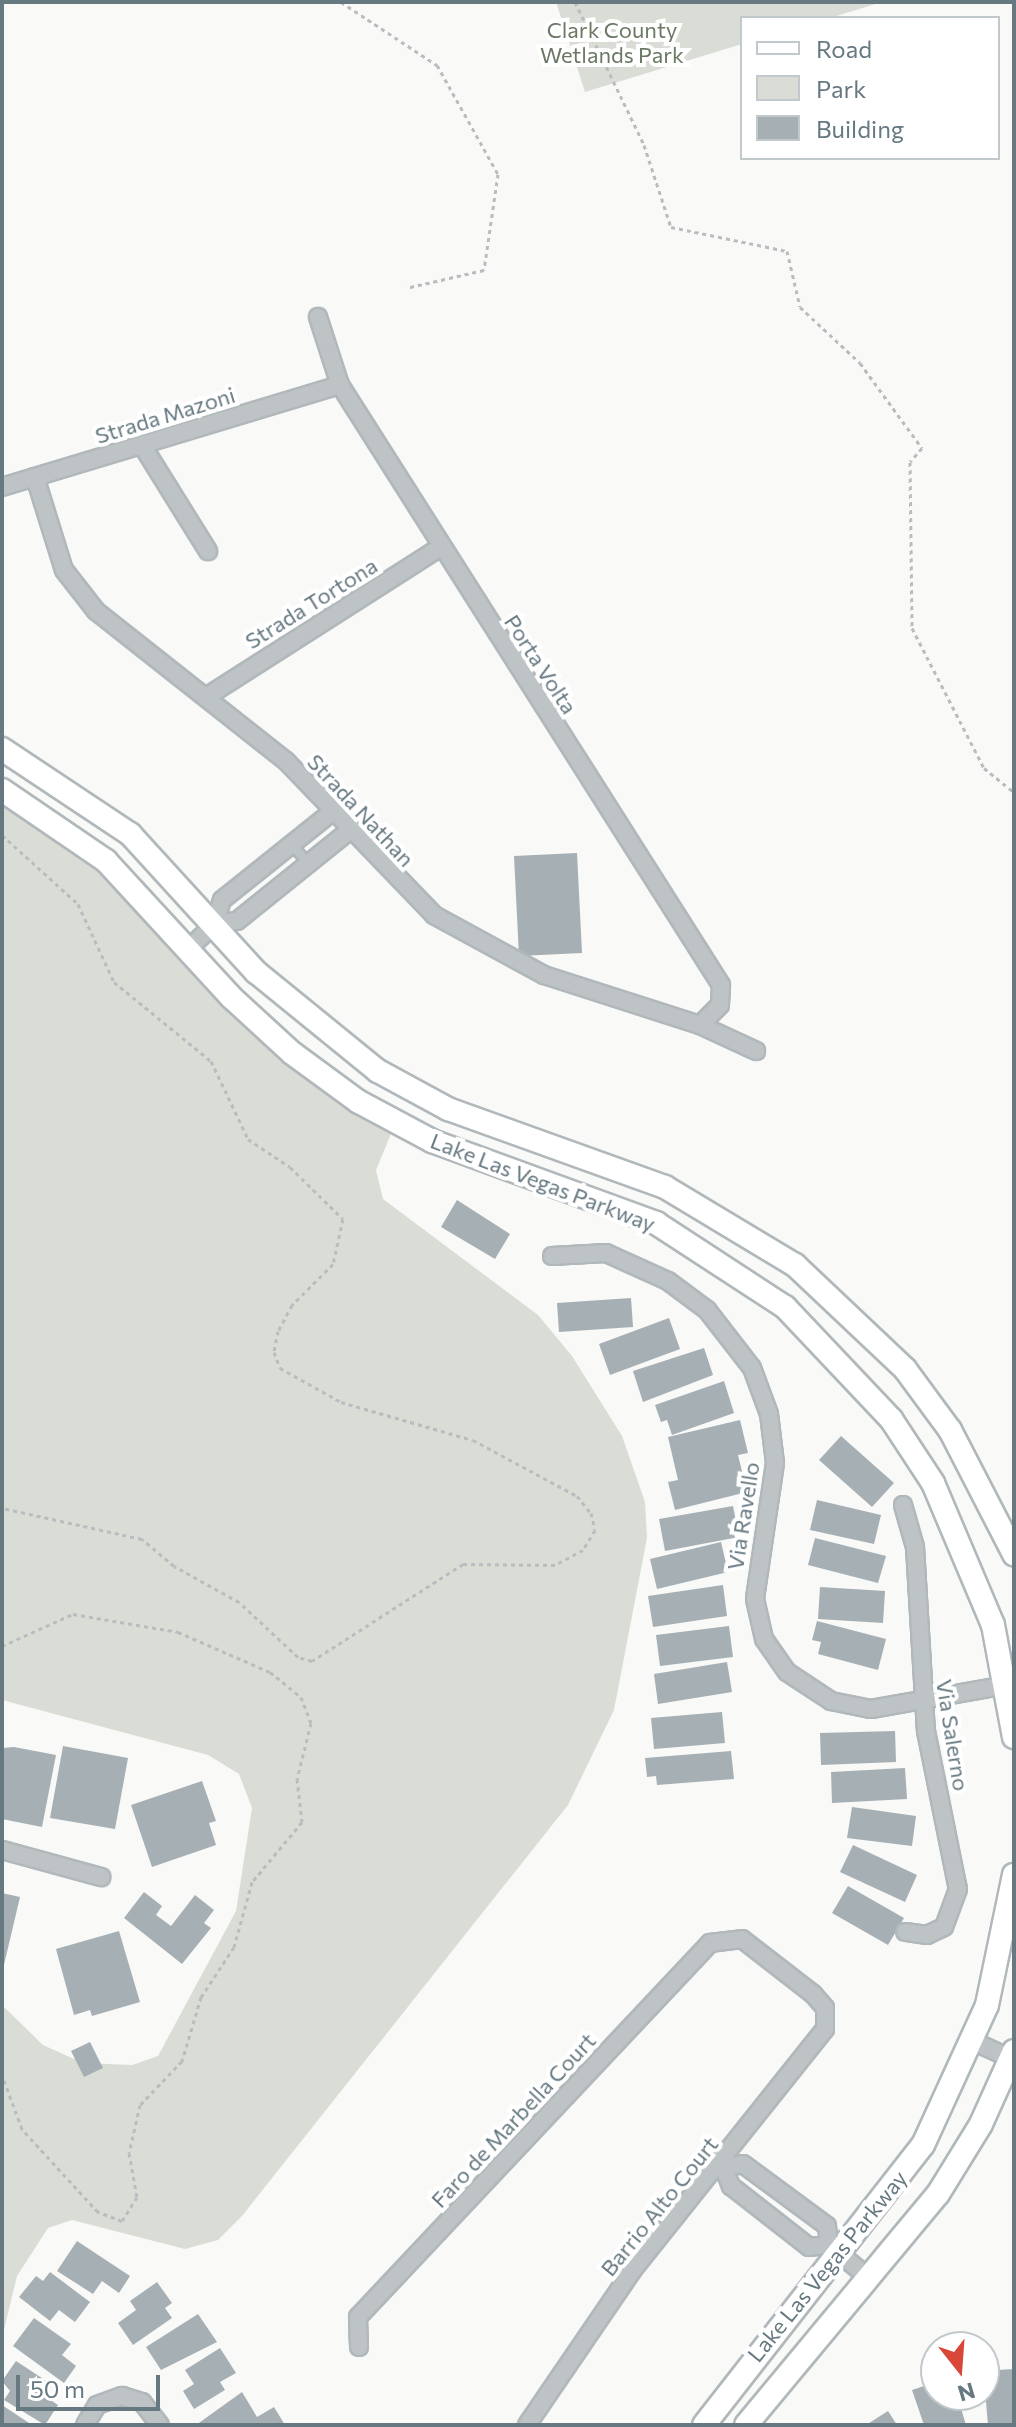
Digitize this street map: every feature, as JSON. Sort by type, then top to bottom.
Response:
[{"type":"street","name":"Porta Volta","points":[[318,317],[340,385],[721,985],[720,1005],[700,1025]]},
{"type":"street","name":"Strada Mazoni","points":[[2,487],[340,385]]},
{"type":"street","points":[[142,445],[208,551]]},
{"type":"street","name":"Strada Nathan","points":[[35,477],[64,570],[96,611],[286,761],[349,831],[434,915],[484,947],[544,975],[700,1025],[756,1051]]},
{"type":"street","name":"Strada Tortona","points":[[206,697],[441,547]]},
{"type":"street","name":"Lake Las Vegas Parkway","points":[[2,749],[130,834],[315,1025],[378,1071],[448,1109],[665,1187],[795,1265],[905,1369],[950,1430],[1014,1554]]},
{"type":"street","name":"Lake Las Vegas Parkway","points":[[2,790],[106,861],[292,1053],[359,1102],[432,1141],[656,1223],[785,1307],[891,1419],[933,1483],[967,1552],[1010,1685],[1014,1737]]},
{"type":"street","points":[[188,949],[215,924],[222,900],[333,811]]},
{"type":"street","points":[[215,924],[237,921],[349,831]]},
{"type":"street","name":"Via Ravello","points":[[552,1256],[585,1250],[617,1257],[689,1294],[724,1328],[757,1380],[774,1438],[775,1488],[755,1586],[770,1650],[796,1681],[831,1701],[871,1709],[924,1703],[1010,1685]]},
{"type":"street","name":"Via Salerno","points":[[903,1505],[915,1547],[924,1703],[958,1898],[940,1930],[905,1932]]},
{"type":"street","points":[[2,1850],[101,1877]]},
{"type":"street","name":"Lake Las Vegas Parkway","points":[[704,2425],[834,2249],[923,2145],[973,2041],[1007,1930],[1014,1875]]},
{"type":"street","name":"Barrio Alto Court","points":[[527,2425],[632,2271],[725,2165],[812,2051],[827,2018],[813,1994],[742,1939],[726,1937]]},
{"type":"street","name":"Faro de Marbella Court","points":[[359,2347],[358,2317],[697,1957],[726,1937]]},
{"type":"street","points":[[973,2041],[1014,2056]]},
{"type":"street","name":"Lake Las Vegas Parkway","points":[[746,2425],[829,2318],[869,2278],[938,2194],[1014,2056]]},
{"type":"street","points":[[834,2249],[809,2247],[731,2186],[725,2165],[743,2164],[827,2226],[834,2249],[869,2278]]},
{"type":"street","points":[[85,2425],[101,2402],[122,2396],[142,2402],[160,2425]]},
{"type":"lane","points":[[291,844],[308,863]]},
{"type":"path","points":[[341,2],[437,65],[498,174],[484,270],[406,288]]},
{"type":"path","points":[[575,2],[644,145],[671,227],[787,251],[800,307],[860,363],[922,448],[910,462],[912,628],[984,768],[1014,792]]},
{"type":"path","points":[[2,835],[78,904],[114,982],[211,1061],[248,1139],[290,1167],[343,1219],[333,1264],[292,1305],[278,1331],[274,1352],[280,1368],[341,1402],[473,1440],[577,1496],[591,1513],[595,1530],[583,1550],[555,1565],[463,1564],[312,1661],[298,1657],[239,1602],[174,1566],[142,1539],[2,1508]]},
{"type":"path","points":[[2,1646],[73,1614],[178,1632],[277,1676],[301,1697],[311,1723],[297,1779],[302,1822],[252,1882],[234,1947],[201,1997],[182,2061],[140,2105],[129,2153],[137,2197],[122,2221],[98,2212],[22,2129],[2,2075]]},
{"type":"green space","name":"Clark County Wetlands Park","points":[[556,2],[882,2],[836,16],[740,16],[740,45],[585,92]]},
{"type":"green space","points":[[2,805],[98,871],[221,1006],[283,1063],[391,1134],[376,1170],[383,1199],[538,1315],[572,1356],[622,1436],[645,1502],[647,1538],[614,1710],[568,1805],[242,2216],[218,2240],[185,2249],[72,2220],[48,2228],[17,2276],[2,2338],[2,2005],[43,2045],[83,2063],[132,2065],[158,2056],[236,1911],[252,1808],[239,1774],[208,1755],[2,1700]]},
{"type":"building","points":[[577,853],[582,953],[519,956],[514,856]]},
{"type":"building","points":[[457,1200],[510,1234],[495,1259],[441,1227]]},
{"type":"building","points":[[631,1298],[633,1327],[559,1332],[557,1303]]},
{"type":"building","points":[[669,1318],[680,1349],[610,1375],[599,1344]]},
{"type":"building","points":[[704,1348],[713,1375],[643,1402],[633,1371]]},
{"type":"building","points":[[724,1381],[734,1413],[672,1435],[667,1420],[661,1422],[655,1405]]},
{"type":"building","points":[[740,1420],[748,1453],[738,1455],[747,1492],[675,1510],[668,1482],[678,1480],[668,1437]]},
{"type":"building","points":[[841,1436],[894,1483],[872,1507],[819,1460]]},
{"type":"building","points":[[817,1500],[881,1515],[874,1544],[810,1530]]},
{"type":"building","points":[[733,1506],[739,1537],[665,1551],[659,1519]]},
{"type":"building","points":[[815,1538],[886,1556],[878,1583],[808,1565]]},
{"type":"building","points":[[721,1542],[728,1572],[657,1589],[650,1559]]},
{"type":"building","points":[[723,1585],[727,1616],[653,1627],[648,1596]]},
{"type":"building","points":[[820,1587],[885,1591],[883,1623],[818,1619]]},
{"type":"building","points":[[817,1621],[886,1639],[878,1670],[818,1654],[821,1642],[812,1640]]},
{"type":"building","points":[[729,1626],[733,1657],[660,1666],[656,1635]]},
{"type":"building","points":[[727,1662],[732,1692],[658,1704],[654,1674]]},
{"type":"building","points":[[722,1712],[725,1743],[654,1749],[651,1718]]},
{"type":"building","points":[[895,1731],[896,1762],[821,1765],[820,1733]]},
{"type":"building","points":[[63,1746],[128,1758],[115,1829],[50,1818]]},
{"type":"building","points":[[14,1747],[56,1755],[42,1827],[2,1819],[2,1748]]},
{"type":"building","points":[[731,1751],[734,1779],[657,1785],[656,1776],[647,1777],[645,1758]]},
{"type":"building","points":[[905,1768],[907,1799],[832,1803],[831,1772]]},
{"type":"building","points":[[202,1781],[216,1821],[209,1823],[216,1845],[152,1867],[131,1805]]},
{"type":"building","points":[[852,1807],[916,1816],[912,1846],[847,1838]]},
{"type":"building","points":[[853,1845],[917,1875],[905,1902],[840,1872]]},
{"type":"building","points":[[848,1886],[904,1918],[888,1945],[832,1913]]},
{"type":"building","points":[[144,1892],[162,1906],[156,1915],[171,1926],[195,1895],[214,1910],[204,1923],[211,1928],[182,1964],[124,1918]]},
{"type":"building","points":[[2,1893],[20,1897],[3,1969],[2,1968]]},
{"type":"building","points":[[119,1931],[140,2002],[92,2016],[90,2010],[74,2015],[56,1949]]},
{"type":"building","points":[[90,2042],[103,2068],[84,2077],[71,2051]]},
{"type":"building","points":[[77,2241],[130,2276],[119,2293],[102,2281],[93,2294],[57,2271]]},
{"type":"building","points":[[50,2272],[90,2302],[75,2322],[59,2310],[50,2321],[19,2297],[36,2276],[43,2281]]},
{"type":"building","points":[[157,2282],[172,2303],[165,2308],[172,2318],[133,2345],[118,2323],[136,2310],[130,2301]]},
{"type":"building","points":[[198,2314],[217,2342],[161,2370],[146,2347]]},
{"type":"building","points":[[34,2318],[71,2344],[62,2355],[76,2366],[64,2383],[13,2346]]},
{"type":"building","points":[[220,2348],[236,2373],[220,2382],[225,2390],[194,2409],[183,2391],[194,2384],[185,2370]]},
{"type":"building","points":[[16,2361],[48,2382],[40,2393],[58,2405],[45,2425],[4,2400],[10,2391],[2,2381]]},
{"type":"building","points":[[1014,2369],[1014,2425],[988,2425],[987,2411],[1000,2411],[1000,2370]]},
{"type":"building","points":[[920,2387],[920,2411],[962,2411],[966,2425],[924,2425],[912,2390]]},
{"type":"building","points":[[242,2392],[257,2417],[274,2407],[285,2425],[196,2425]]},
{"type":"building","points":[[2,2405],[32,2425],[2,2425]]},
{"type":"building","points":[[888,2411],[897,2425],[866,2425]]}]
